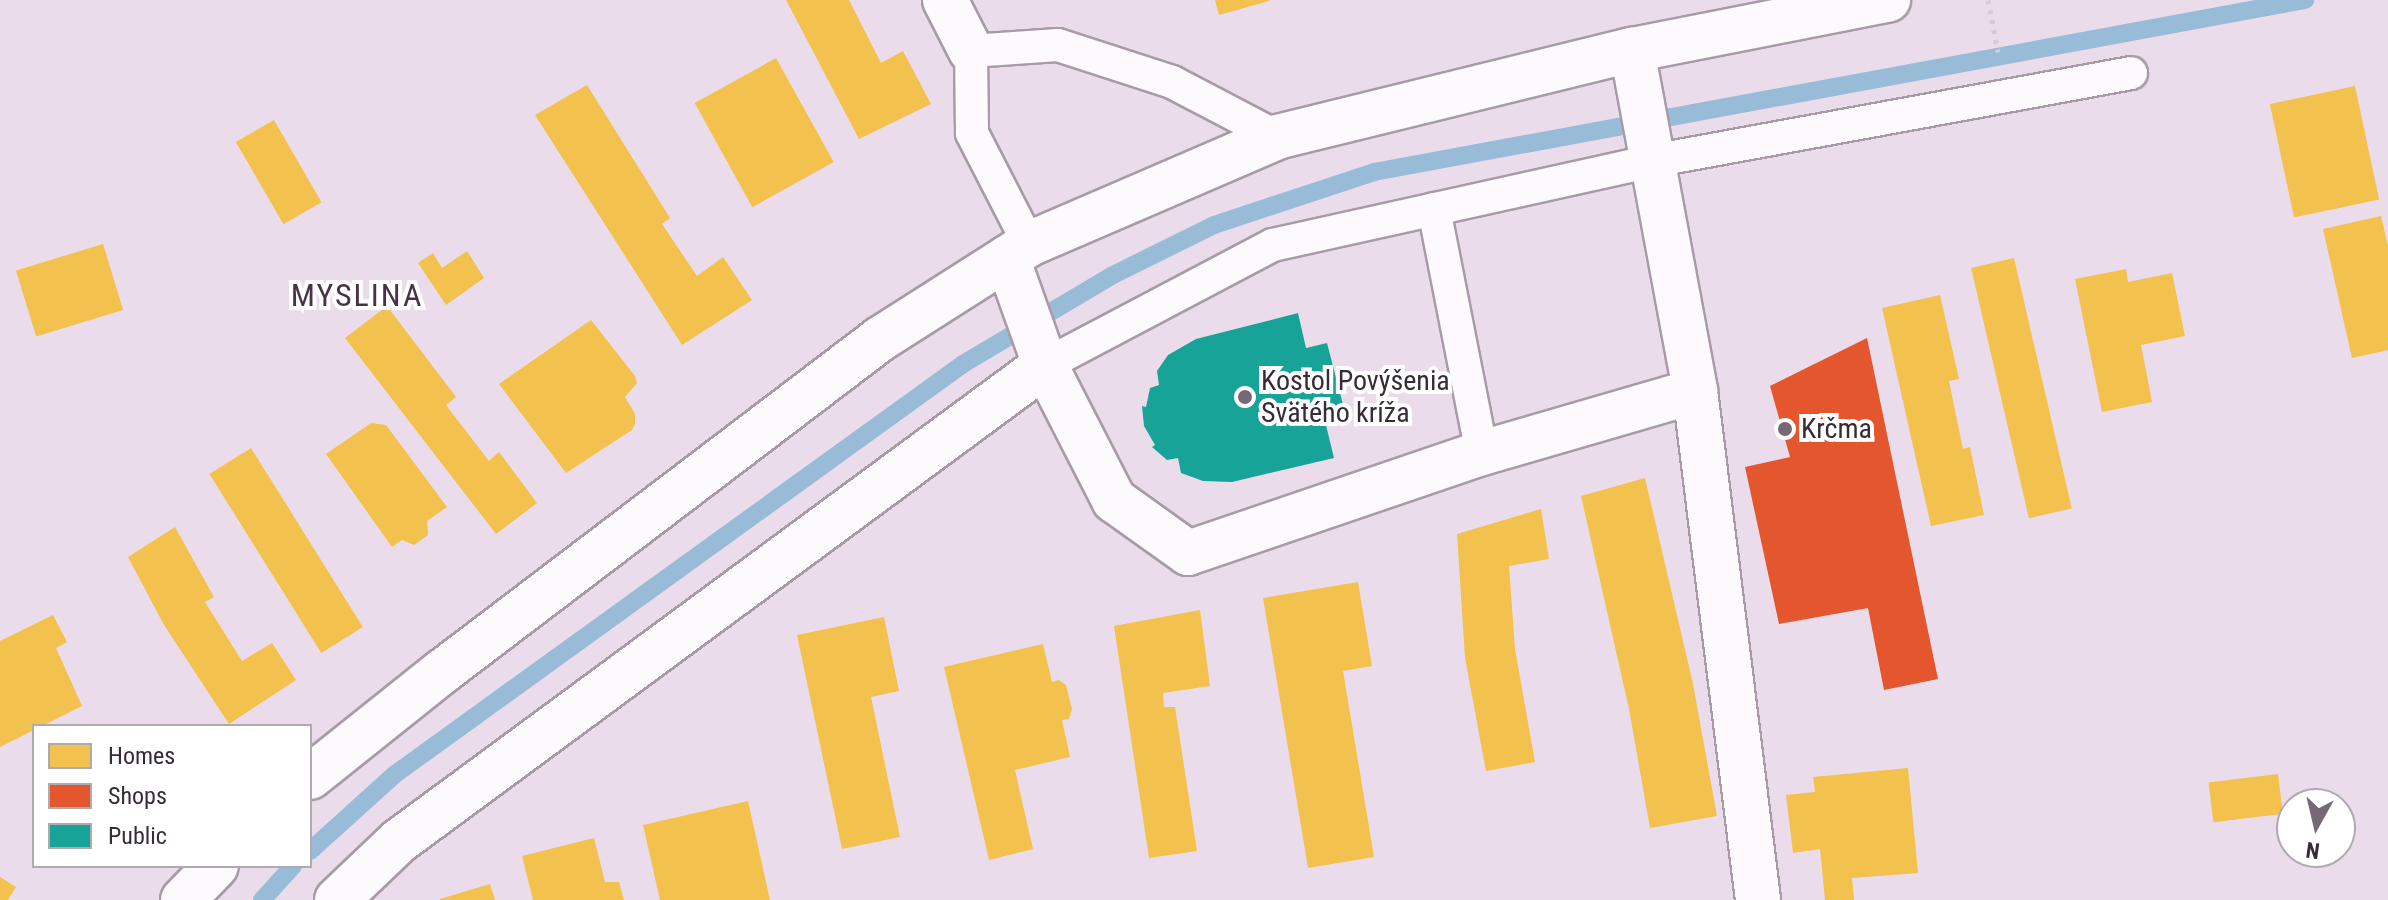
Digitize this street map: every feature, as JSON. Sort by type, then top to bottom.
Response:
[{"type":"street","points":[[945,0],[971,51]]},
{"type":"street","points":[[312,775],[443,671],[880,339],[1017,263],[1277,137],[1635,67],[1888,0]]},
{"type":"street","points":[[1635,67],[1695,391],[1758,900]]},
{"type":"street","points":[[1017,263],[1044,363],[1114,500],[1188,553],[1482,453],[1695,391]]},
{"type":"street","points":[[337,900],[399,841],[1044,363]]},
{"type":"street","points":[[183,900],[214,868]]},
{"type":"lane","points":[[1017,263],[972,133],[971,51],[1058,45],[1172,82],[1277,137]]},
{"type":"lane","points":[[1044,363],[1273,245],[1652,161],[2131,73]]},
{"type":"lane","points":[[1434,209],[1482,453]]},
{"type":"path","points":[[1988,0],[1992,19]]},
{"type":"building: Homes","points":[[786,0],[849,0],[881,63],[903,51],[931,104],[859,139]]},
{"type":"building: Homes","points":[[1215,0],[1269,0],[1269,1],[1219,15]]},
{"type":"building: Homes","points":[[776,58],[834,162],[752,207],[695,103]]},
{"type":"building: Homes","points":[[587,85],[670,218],[662,224],[697,276],[723,257],[752,300],[682,345],[535,115]]},
{"type":"building: Homes","points":[[2355,86],[2379,199],[2294,218],[2270,104]]},
{"type":"building: Homes","points":[[274,120],[322,202],[283,224],[236,142]]},
{"type":"building: Homes","points":[[2381,216],[2388,246],[2388,350],[2352,358],[2323,229]]},
{"type":"building: Homes","points":[[103,244],[123,310],[36,337],[16,271]]},
{"type":"building: Homes","points":[[467,251],[484,278],[446,305],[418,263],[433,253],[442,268]]},
{"type":"building: Homes","points":[[2014,258],[2072,508],[2029,518],[1971,268]]},
{"type":"building: Homes","points":[[2126,269],[2128,282],[2172,273],[2185,336],[2141,345],[2152,402],[2102,412],[2075,279]]},
{"type":"building: Homes","points":[[1940,295],[1959,379],[1949,381],[1963,449],[1970,447],[1984,515],[1931,526],[1882,308]]},
{"type":"building: Homes","points":[[387,306],[456,397],[446,405],[489,461],[499,452],[537,503],[496,534],[345,338]]},
{"type":"building: Homes","points":[[591,320],[635,376],[637,383],[625,397],[635,414],[635,424],[632,430],[566,473],[499,384]]},
{"type":"building: Homes","points":[[371,423],[386,425],[447,507],[427,521],[428,535],[414,545],[402,540],[392,547],[326,454]]},
{"type":"building: Homes","points":[[251,448],[363,627],[321,653],[209,474]]},
{"type":"building: Homes","points":[[1645,478],[1693,684],[1717,816],[1650,828],[1629,709],[1581,496]]},
{"type":"building: Homes","points":[[1541,509],[1549,559],[1509,566],[1515,649],[1535,762],[1486,771],[1465,658],[1457,534]]},
{"type":"building: Homes","points":[[175,527],[214,597],[205,602],[242,661],[272,643],[296,680],[229,724],[164,625],[128,557]]},
{"type":"building: Homes","points":[[1358,582],[1372,666],[1343,671],[1374,857],[1308,868],[1263,598]]},
{"type":"building: Homes","points":[[1200,610],[1210,686],[1163,693],[1164,707],[1175,707],[1197,851],[1149,858],[1114,626]]},
{"type":"building: Homes","points":[[53,615],[67,642],[56,648],[82,706],[46,724],[32,724],[32,731],[0,747],[0,641]]},
{"type":"building: Homes","points":[[884,617],[899,691],[871,697],[900,837],[842,849],[797,635]]},
{"type":"building: Homes","points":[[1043,644],[1052,682],[1059,680],[1066,685],[1072,709],[1069,719],[1062,720],[1070,757],[1015,770],[1033,849],[989,860],[944,667]]},
{"type":"building: Homes","points":[[1908,768],[1918,873],[1852,878],[1854,900],[1825,900],[1820,849],[1793,853],[1786,795],[1815,792],[1813,777]]},
{"type":"building: Homes","points":[[2278,774],[2280,788],[2276,788],[2276,815],[2213,822],[2209,783]]},
{"type":"building: Homes","points":[[748,801],[770,900],[660,900],[643,825]]},
{"type":"building: Homes","points":[[594,838],[605,882],[619,882],[624,900],[533,900],[522,856]]},
{"type":"building: Homes","points":[[0,877],[16,887],[8,900],[0,900]]},
{"type":"building: Homes","points":[[490,884],[495,900],[440,900],[440,899]]},
{"type":"building: Shops","points":[[1867,338],[1938,679],[1884,690],[1868,608],[1779,624],[1745,467],[1790,457],[1770,386]]},
{"type":"building: Public","name":"Kostol Povýšenia Svätého kríža","points":[[1298,313],[1306,348],[1327,343],[1346,416],[1325,421],[1334,458],[1232,482],[1203,481],[1181,473],[1178,458],[1167,460],[1152,447],[1155,445],[1144,426],[1142,406],[1146,407],[1150,388],[1159,385],[1157,371],[1168,355],[1196,339]]},
{"type":"waterway","points":[[312,849],[394,775],[963,364],[1111,276],[1214,225],[1374,172],[2305,0]]},
{"type":"waterway","points":[[262,900],[291,868]]},
{"type":"place","name":"Kostol Povýšenia Svätého kríža","points":[[1245,397]]},
{"type":"place","name":"Krčma","points":[[1785,429]]},
{"type":"district","name":"MYSLINA","points":[[357,295]]}]
